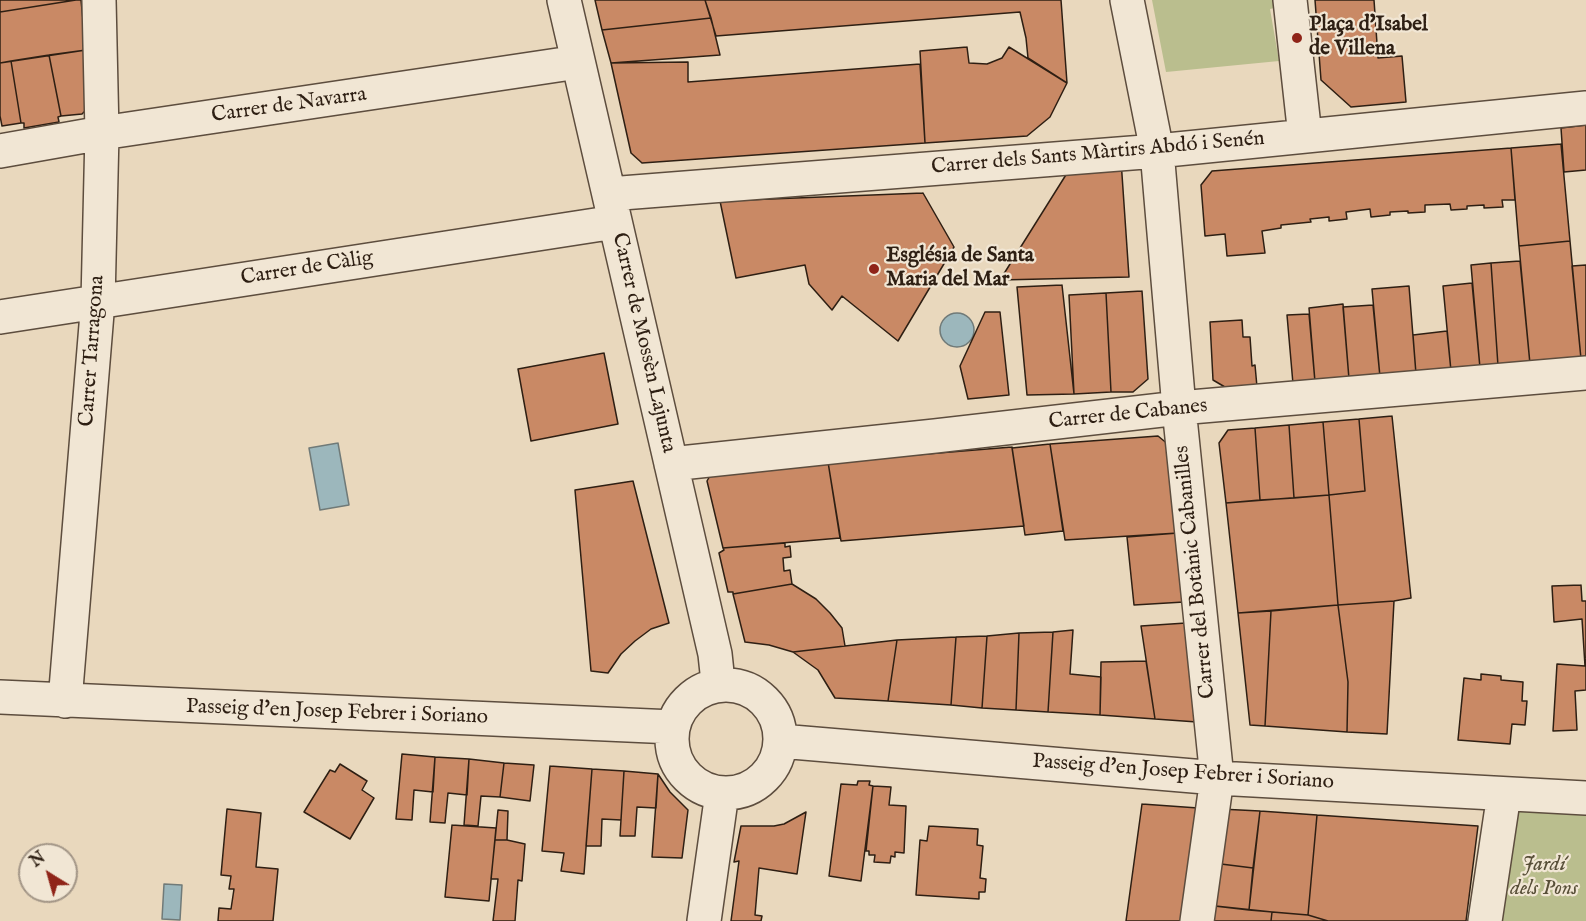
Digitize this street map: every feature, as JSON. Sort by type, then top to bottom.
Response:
[{"type":"street","name":"Carrer Tarragona","points":[[65,701],[98,301],[102,134],[99,0]]},
{"type":"street","name":"Carrer de Mossèn Lajunta","points":[[564,0],[672,464],[714,654],[718,682],[716,686]]},
{"type":"street","name":"Carrer del Botànic Cabanilles","points":[[1127,0],[1157,151],[1179,408],[1217,778],[1197,921]]},
{"type":"street","points":[[1290,0],[1305,136]]},
{"type":"street","name":"Carrer de Navarra","points":[[0,151],[578,62]]},
{"type":"street","name":"Carrer dels Sants Màrtirs Abdó i Senén","points":[[612,208],[1586,108]]},
{"type":"street","name":"Carrer de Càlig","points":[[0,317],[612,208]]},
{"type":"street","name":"Carrer de Cabanes","points":[[672,464],[1179,408],[1586,373]]},
{"type":"street","points":[[716,686],[732,686],[747,690],[761,698],[771,710],[778,725],[780,741],[776,758],[768,773],[755,785],[739,792],[722,793],[706,790],[693,782],[682,771],[673,750],[673,727],[679,713],[688,701],[716,686]]},
{"type":"street","name":"Passeig d'en Josep Febrer i Soriano","points":[[0,697],[673,727]]},
{"type":"street","name":"Passeig d'en Josep Febrer i Soriano","points":[[780,741],[1217,778],[1586,798]]},
{"type":"street","points":[[704,921],[722,793]]},
{"type":"street","points":[[1485,921],[1504,794]]},
{"type":"green space","points":[[1152,0],[1278,0],[1279,7],[1270,9],[1279,61],[1166,72]]},
{"type":"green space","name":"Jardí dels Pons","points":[[1511,803],[1586,808],[1586,921],[1496,921]]},
{"type":"water","points":[[957,313],[969,318],[974,330],[969,342],[957,347],[945,342],[940,330],[945,318]]},
{"type":"water","points":[[338,443],[349,505],[320,510],[309,448]]},
{"type":"water","points":[[164,884],[182,885],[180,920],[162,919]]},
{"type":"building","points":[[0,0],[76,0],[0,12]]},
{"type":"building","points":[[81,0],[86,50],[0,63],[0,12]]},
{"type":"building","points":[[595,0],[705,0],[711,18],[602,30]]},
{"type":"building","points":[[705,0],[1061,0],[1067,83],[1028,58],[1020,12],[716,36]]},
{"type":"building","points":[[1315,0],[1374,0],[1378,58],[1402,56],[1406,102],[1351,107],[1321,80]]},
{"type":"building","points":[[711,18],[720,55],[611,63],[602,30]]},
{"type":"building","points":[[967,47],[969,63],[987,64],[1002,58],[1009,47],[1067,83],[1050,117],[1027,136],[925,143],[920,51]]},
{"type":"building","points":[[86,50],[90,106],[82,114],[61,116],[49,55]]},
{"type":"building","points":[[49,55],[61,116],[58,117],[59,122],[24,128],[24,123],[21,123],[11,61]]},
{"type":"building","points":[[11,61],[21,123],[2,126],[0,63]]},
{"type":"building","points":[[688,62],[688,82],[920,64],[925,143],[642,163],[631,153],[611,63]]},
{"type":"building","points":[[1586,125],[1586,170],[1564,172],[1561,128]]},
{"type":"building","points":[[1561,144],[1570,241],[1519,246],[1511,148]]},
{"type":"building","points":[[1511,148],[1515,200],[1502,200],[1503,207],[1484,208],[1484,205],[1451,210],[1450,204],[1425,205],[1425,212],[1390,212],[1390,215],[1371,217],[1370,209],[1346,212],[1347,219],[1329,221],[1329,217],[1310,219],[1311,222],[1281,225],[1281,228],[1262,231],[1265,253],[1227,256],[1225,234],[1205,236],[1201,185],[1212,171]]},
{"type":"building","points":[[1121,160],[1129,277],[1000,280],[1074,162]]},
{"type":"building","name":"Església de Santa Maria del Mar","points":[[923,193],[954,247],[898,341],[842,296],[832,310],[809,284],[805,265],[736,278],[720,201]]},
{"type":"building","points":[[1570,241],[1581,359],[1530,364],[1519,246]]},
{"type":"building","points":[[1520,261],[1530,364],[1498,366],[1491,263]]},
{"type":"building","points":[[1491,263],[1498,366],[1480,368],[1471,265]]},
{"type":"building","points":[[1586,265],[1586,359],[1581,359],[1572,266]]},
{"type":"building","points":[[1472,283],[1480,368],[1451,371],[1443,286]]},
{"type":"building","points":[[1062,285],[1074,394],[1027,395],[1017,287]]},
{"type":"building","points":[[1409,286],[1416,374],[1380,377],[1372,289]]},
{"type":"building","points":[[1142,291],[1148,379],[1133,392],[1111,392],[1106,293]]},
{"type":"building","points":[[1106,293],[1111,392],[1074,394],[1069,295]]},
{"type":"building","points":[[1343,304],[1349,379],[1315,382],[1309,308]]},
{"type":"building","points":[[1373,305],[1380,377],[1349,379],[1343,307]]},
{"type":"building","points":[[985,312],[1000,312],[1009,395],[968,399],[960,366]]},
{"type":"building","points":[[1309,314],[1315,382],[1293,384],[1287,315]]},
{"type":"building","points":[[1242,320],[1243,337],[1250,337],[1252,366],[1255,365],[1257,387],[1230,390],[1213,380],[1210,322]]},
{"type":"building","points":[[1447,331],[1451,371],[1416,374],[1413,335]]},
{"type":"building","points":[[604,353],[618,424],[531,441],[518,369]]},
{"type":"building","points":[[1392,416],[1411,598],[1338,605],[1329,495],[1365,491],[1359,419]]},
{"type":"building","points":[[1359,419],[1365,491],[1329,495],[1323,422]]},
{"type":"building","points":[[1323,422],[1329,495],[1294,498],[1289,425]]},
{"type":"building","points":[[1289,425],[1294,498],[1260,500],[1255,428]]},
{"type":"building","points":[[1255,428],[1260,500],[1226,503],[1219,443],[1228,430]]},
{"type":"building","points":[[1158,436],[1169,445],[1178,533],[1065,540],[1050,444]]},
{"type":"building","points":[[1050,444],[1063,531],[1025,535],[1012,448]]},
{"type":"building","points":[[1012,447],[1024,526],[841,541],[828,462]]},
{"type":"building","points":[[828,462],[840,538],[723,548],[707,481],[711,474]]},
{"type":"building","points":[[633,481],[669,623],[651,629],[635,641],[621,654],[608,673],[591,671],[575,490]]},
{"type":"building","points":[[1329,495],[1338,605],[1238,613],[1226,503]]},
{"type":"building","points":[[1178,533],[1184,602],[1134,605],[1127,537]]},
{"type":"building","points":[[785,543],[785,547],[790,546],[791,557],[783,558],[784,571],[790,570],[792,584],[733,594],[733,592],[728,592],[719,553],[724,550],[723,548]]},
{"type":"building","points":[[792,584],[816,599],[830,613],[842,628],[845,646],[793,652],[769,645],[745,642],[733,594]]},
{"type":"building","points":[[1581,585],[1582,601],[1586,601],[1586,690],[1575,691],[1577,730],[1553,731],[1557,664],[1585,666],[1582,619],[1554,622],[1552,586]]},
{"type":"building","points":[[1394,601],[1387,734],[1347,732],[1348,682],[1338,605]]},
{"type":"building","points":[[1338,605],[1348,682],[1347,732],[1265,726],[1271,611]]},
{"type":"building","points":[[1271,611],[1265,726],[1250,725],[1238,613]]},
{"type":"building","points":[[1186,623],[1197,722],[1155,719],[1141,626]]},
{"type":"building","points":[[1073,630],[1070,674],[1101,677],[1100,715],[1048,712],[1053,632]]},
{"type":"building","points":[[1053,632],[1048,712],[1016,710],[1019,633]]},
{"type":"building","points":[[1019,633],[1016,710],[982,708],[987,636]]},
{"type":"building","points":[[987,636],[982,708],[951,705],[956,637]]},
{"type":"building","points":[[956,637],[951,705],[888,701],[897,640]]},
{"type":"building","points":[[897,640],[888,701],[835,698],[818,670],[793,652]]},
{"type":"building","points":[[1146,661],[1155,719],[1100,715],[1101,662]]},
{"type":"building","points":[[1481,674],[1501,676],[1501,680],[1523,682],[1522,701],[1527,701],[1525,725],[1512,724],[1510,744],[1458,740],[1464,678],[1481,680]]},
{"type":"building","points":[[402,754],[435,757],[433,792],[414,790],[412,820],[396,819]]},
{"type":"building","points":[[435,757],[469,759],[467,795],[448,793],[445,823],[430,822]]},
{"type":"building","points":[[469,759],[504,763],[500,797],[481,796],[478,826],[464,825]]},
{"type":"building","points":[[504,763],[534,765],[530,801],[500,797]]},
{"type":"building","points":[[340,764],[367,781],[362,790],[374,798],[350,839],[304,812],[330,770],[335,772]]},
{"type":"building","points":[[550,766],[592,769],[584,874],[561,871],[564,853],[542,851]]},
{"type":"building","points":[[592,769],[624,771],[621,820],[602,819],[601,846],[586,846]]},
{"type":"building","points":[[624,771],[658,774],[656,808],[637,807],[635,836],[620,836]]},
{"type":"building","points":[[658,774],[670,792],[688,810],[682,858],[652,857]]},
{"type":"building","points":[[858,781],[870,781],[869,785],[873,786],[861,881],[829,876],[841,784],[857,785]]},
{"type":"building","points":[[873,786],[891,787],[889,805],[906,806],[904,853],[895,852],[895,857],[891,856],[890,863],[874,862],[875,855],[869,855],[869,851],[866,851]]},
{"type":"building","points":[[1142,804],[1198,808],[1184,921],[1126,921]]},
{"type":"building","points":[[227,809],[261,813],[256,867],[278,869],[273,921],[218,921],[219,908],[231,909],[234,889],[229,889],[231,876],[221,875]]},
{"type":"building","points":[[1220,809],[1260,811],[1253,868],[1213,863]]},
{"type":"building","points":[[498,810],[508,811],[507,840],[495,840]]},
{"type":"building","points":[[1260,811],[1317,815],[1308,915],[1249,910]]},
{"type":"building","points":[[806,812],[797,874],[759,868],[755,915],[762,916],[761,921],[731,921],[739,861],[734,862],[741,826],[784,824]]},
{"type":"building","points":[[1317,815],[1478,826],[1466,921],[1328,921],[1308,915]]},
{"type":"building","points":[[452,825],[496,828],[489,901],[445,897]]},
{"type":"building","points":[[929,826],[978,829],[977,845],[983,846],[980,878],[986,879],[985,892],[979,892],[979,899],[916,895],[920,840],[927,841]]},
{"type":"building","points":[[495,840],[525,844],[522,881],[518,880],[515,921],[493,921],[498,879],[491,879]]},
{"type":"building","points":[[1213,863],[1253,868],[1249,910],[1206,905]]},
{"type":"building","points":[[1206,905],[1272,912],[1271,921],[1204,921]]},
{"type":"building","points":[[1272,912],[1308,915],[1328,921],[1271,921]]},
{"type":"place","name":"Plaça d'Isabel de Villena","points":[[1297,38]]},
{"type":"place","name":"Església de Santa Maria del Mar","points":[[874,269]]}]
